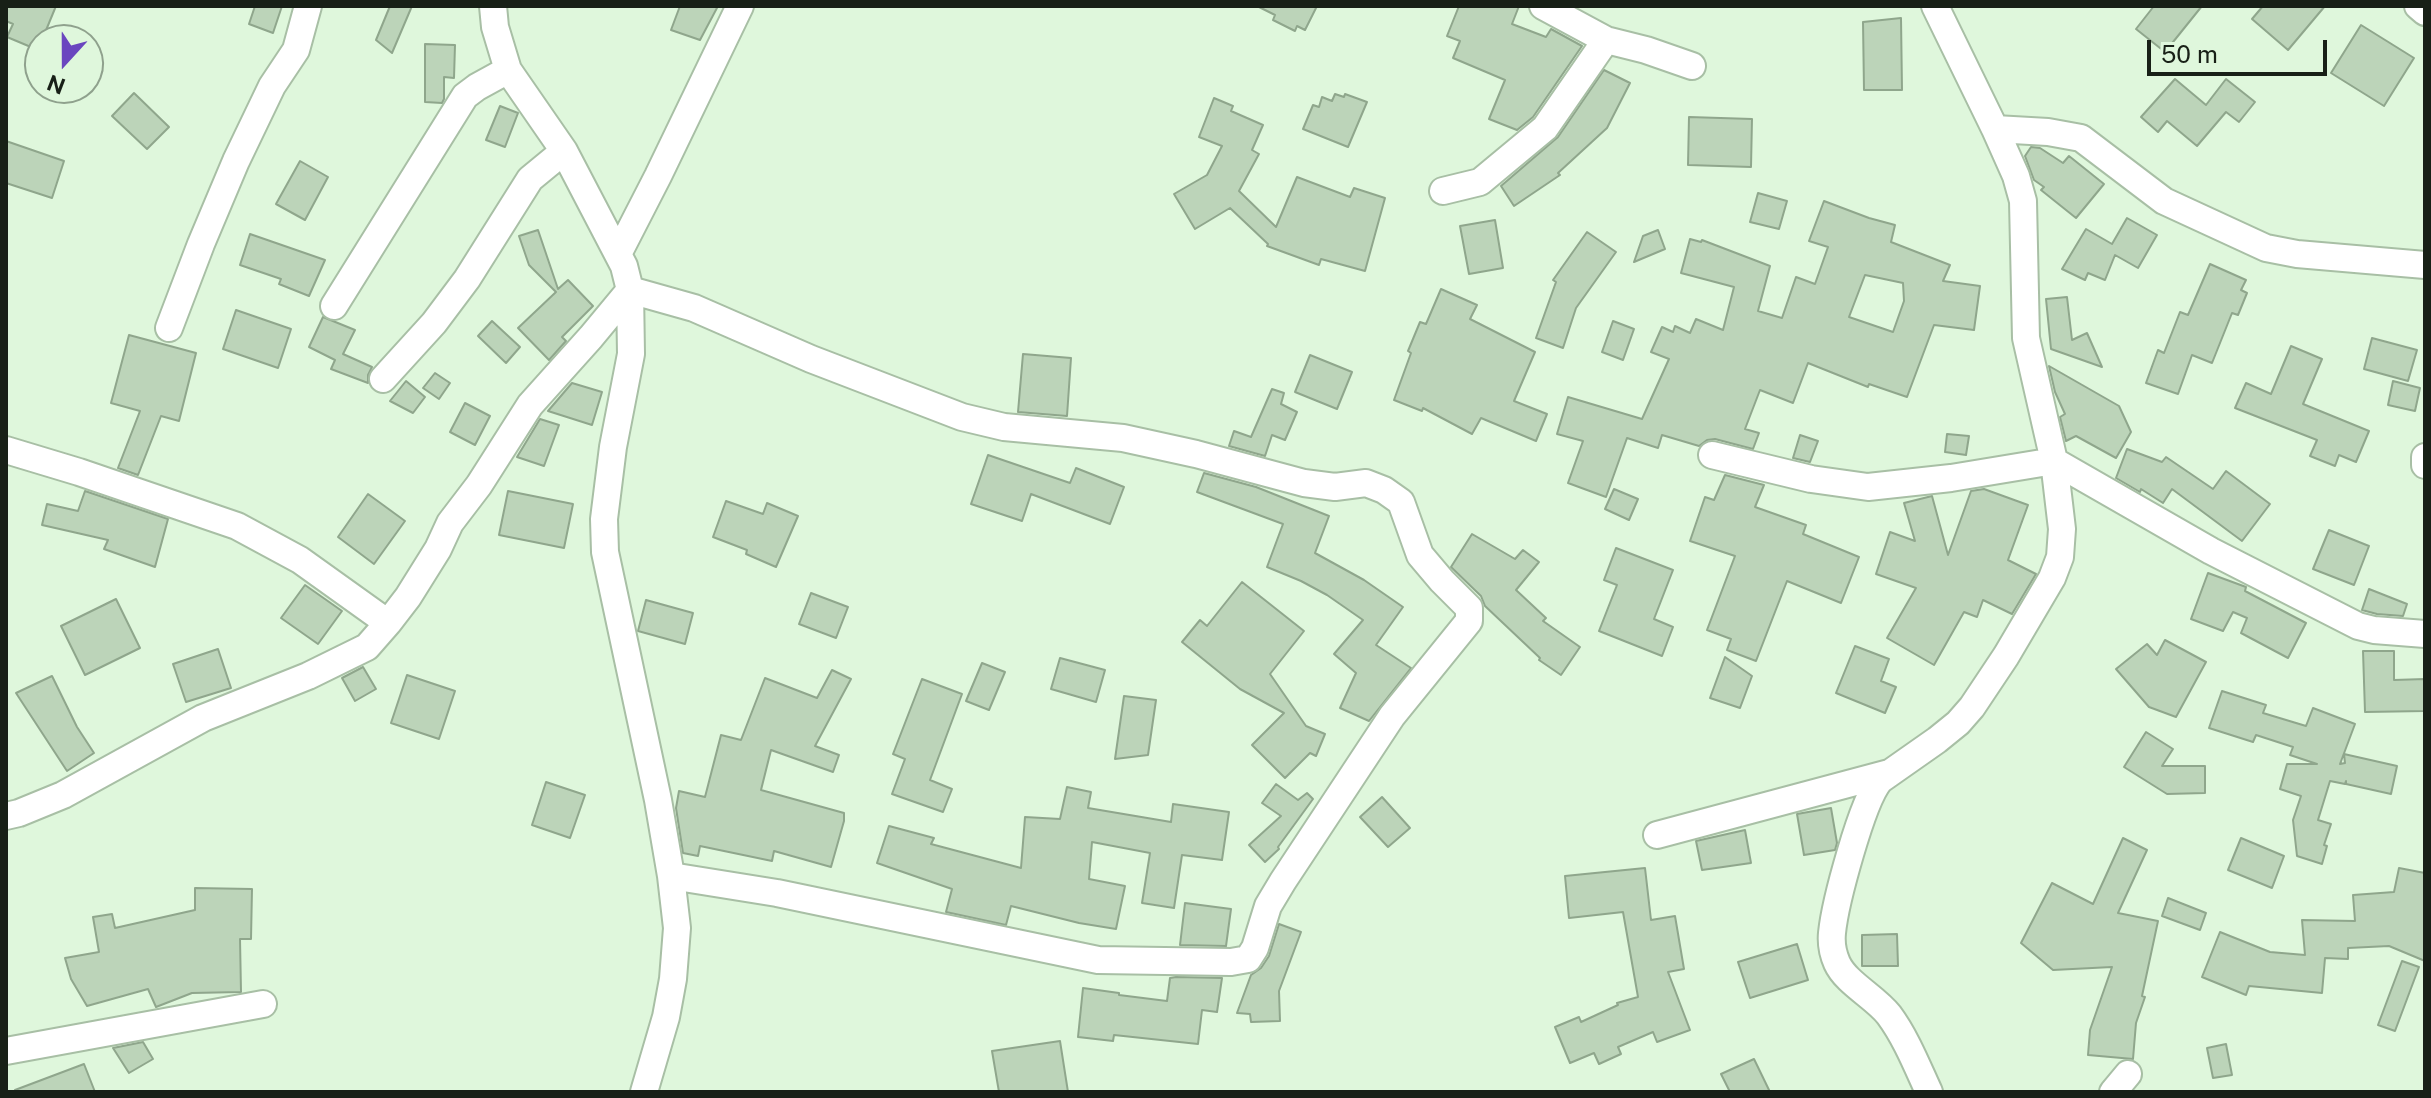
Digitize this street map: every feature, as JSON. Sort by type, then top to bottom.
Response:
[{"type":"street","points":[[169,328],[236,161],[272,86],[296,50],[308,6]]},
{"type":"street","points":[[493,6],[495,27],[508,70],[564,151],[624,266],[630,290],[631,354],[611,462],[604,519],[605,552],[632,670],[671,876],[677,928],[666,1017],[644,1092]]},
{"type":"street","points":[[618,254],[740,6]]},
{"type":"street","points":[[1543,6],[1606,40],[1692,66]]},
{"type":"street","points":[[1929,1092],[1888,1013],[1842,972],[1834,954],[1832,935],[1837,906],[1859,827],[1874,787],[1958,723],[2006,656],[2052,578],[2060,557],[2062,529],[2054,461],[2026,338],[2023,201],[2016,176],[1995,129],[1935,6]]},
{"type":"street","points":[[2418,6],[2425,12]]},
{"type":"street","points":[[1443,191],[1480,182],[1545,128],[1606,40]]},
{"type":"street","points":[[334,306],[465,96],[508,70]]},
{"type":"street","points":[[1995,129],[2048,132],[2081,138],[2164,201],[2266,248],[2297,254],[2425,265]]},
{"type":"street","points":[[383,379],[434,323],[467,279],[530,179],[564,151]]},
{"type":"street","points":[[6,816],[63,795],[203,718],[308,676],[367,647],[388,623],[438,549],[450,523],[479,485],[530,405],[630,290]]},
{"type":"street","points":[[630,290],[694,308],[811,359],[962,417],[1004,427],[1123,438],[1304,483],[1335,487],[1366,483],[1384,490],[1401,502],[1420,555],[1467,604],[1470,615],[1469,621],[1392,716],[1291,868],[1268,906],[1255,948],[1248,959],[1231,962],[1098,960],[807,899],[671,876]]},
{"type":"street","points":[[6,450],[237,526],[300,560],[388,623]]},
{"type":"street","points":[[1712,455],[1811,479],[1868,487],[1951,478],[2054,461],[2211,551],[2358,626],[2425,634]]},
{"type":"street","points":[[2425,457],[2425,465]]},
{"type":"street","points":[[1657,835],[1889,773]]},
{"type":"street","points":[[6,1051],[263,1004]]},
{"type":"building","points":[[6,6],[56,6],[49,24],[24,24],[24,44],[7,37],[13,24],[6,21]]},
{"type":"building","points":[[255,6],[282,6],[273,33],[249,24]]},
{"type":"building","points":[[390,6],[412,6],[392,53],[376,40]]},
{"type":"building","points":[[680,6],[718,6],[700,40],[671,30]]},
{"type":"building","points":[[1257,6],[1317,6],[1305,30],[1297,26],[1295,31],[1273,20],[1275,15]]},
{"type":"building","points":[[1459,6],[1519,6],[1512,24],[1546,37],[1551,29],[1582,46],[1533,117],[1517,130],[1489,119],[1505,80],[1453,58],[1460,41],[1447,36]]},
{"type":"building","points":[[2154,6],[2202,6],[2165,52],[2136,29]]},
{"type":"building","points":[[2263,6],[2325,6],[2288,50],[2252,19]]},
{"type":"building","points":[[1901,18],[1902,90],[1864,90],[1863,22]]},
{"type":"building","points":[[2361,25],[2414,58],[2384,106],[2331,73]]},
{"type":"building","points":[[425,44],[455,45],[454,78],[444,77],[442,103],[425,102]]},
{"type":"building","points":[[1604,70],[1630,83],[1607,128],[1558,173],[1560,175],[1514,206],[1501,186],[1558,137]]},
{"type":"building","points":[[2175,79],[2206,105],[2226,79],[2255,102],[2239,122],[2226,112],[2197,146],[2167,121],[2158,132],[2141,117]]},
{"type":"building","points":[[134,93],[169,127],[147,149],[112,116]]},
{"type":"building","points":[[1335,94],[1344,97],[1345,94],[1367,102],[1348,147],[1303,129],[1313,105],[1319,107],[1322,97],[1332,101]]},
{"type":"building","points":[[1214,98],[1233,106],[1231,111],[1263,125],[1252,150],[1259,154],[1239,191],[1276,227],[1297,177],[1350,197],[1354,188],[1385,198],[1365,271],[1321,259],[1319,265],[1267,246],[1230,208],[1195,229],[1174,194],[1207,175],[1222,146],[1199,137]]},
{"type":"building","points":[[500,106],[518,113],[505,147],[486,140]]},
{"type":"building","points":[[1689,117],[1752,119],[1751,167],[1688,165]]},
{"type":"building","points":[[6,141],[64,161],[52,198],[6,183]]},
{"type":"building","points":[[2031,147],[2040,148],[2063,163],[2069,156],[2104,184],[2076,218],[2041,190],[2044,187],[2034,180],[2025,156]]},
{"type":"building","points":[[300,161],[328,177],[305,220],[276,204]]},
{"type":"building","points":[[1758,193],[1787,201],[1779,229],[1750,222]]},
{"type":"building","points":[[1824,201],[1895,225],[1891,242],[1950,265],[1943,281],[1980,286],[1974,330],[1934,325],[1907,397],[1869,384],[1868,387],[1808,363],[1793,403],[1760,390],[1745,429],[1759,433],[1753,449],[1715,439],[1699,446],[1662,435],[1658,448],[1627,438],[1606,497],[1568,483],[1583,441],[1557,434],[1568,397],[1642,419],[1669,359],[1651,352],[1662,327],[1673,332],[1675,326],[1690,333],[1696,319],[1723,330],[1734,287],[1681,273],[1690,239],[1702,240],[1770,266],[1758,311],[1782,318],[1796,277],[1815,284],[1828,247],[1809,241]],"holes":[[[1865,275],[1903,283],[1904,301],[1893,332],[1849,317]]]},
{"type":"building","points":[[2127,218],[2157,235],[2138,268],[2115,255],[2105,280],[2088,273],[2085,280],[2062,269],[2086,229],[2112,244]]},
{"type":"building","points":[[1495,220],[1503,268],[1469,274],[1460,226]]},
{"type":"building","points":[[538,230],[558,289],[568,280],[593,306],[562,337],[566,341],[549,360],[518,328],[556,292],[529,265],[519,236]]},
{"type":"building","points":[[1658,230],[1665,249],[1634,262],[1643,236]]},
{"type":"building","points":[[1587,232],[1616,252],[1576,308],[1563,348],[1536,338],[1556,282],[1553,280]]},
{"type":"building","points":[[250,234],[325,260],[309,296],[279,284],[281,279],[240,265]]},
{"type":"building","points":[[2210,264],[2246,280],[2241,290],[2247,293],[2238,315],[2232,313],[2212,363],[2192,355],[2178,394],[2146,383],[2158,350],[2164,353],[2180,312],[2188,315]]},
{"type":"building","points":[[1441,289],[1477,305],[1470,319],[1535,352],[1514,401],[1547,414],[1536,441],[1481,418],[1472,434],[1423,408],[1422,411],[1394,400],[1420,322],[1426,324]]},
{"type":"building","points":[[2067,297],[2072,340],[2087,333],[2102,367],[2051,349],[2046,299]]},
{"type":"building","points":[[236,310],[291,329],[278,368],[223,349]]},
{"type":"building","points":[[323,317],[355,330],[343,354],[372,367],[368,383],[331,369],[335,360],[309,347]]},
{"type":"building","points":[[492,321],[520,347],[506,363],[478,336]]},
{"type":"building","points":[[1613,321],[1634,329],[1623,360],[1602,352]]},
{"type":"building","points":[[129,335],[196,353],[179,421],[161,416],[138,475],[118,468],[140,411],[111,403]]},
{"type":"building","points":[[2372,338],[2417,350],[2408,381],[2364,369]]},
{"type":"building","points":[[2291,346],[2322,359],[2303,404],[2369,431],[2356,462],[2339,455],[2335,466],[2310,456],[2317,440],[2235,408],[2246,383],[2271,394]]},
{"type":"building","points":[[1023,354],[1071,358],[1067,416],[1018,412]]},
{"type":"building","points":[[1310,355],[1352,372],[1337,409],[1295,392]]},
{"type":"building","points":[[2049,366],[2119,406],[2131,432],[2116,458],[2076,436],[2066,441],[2060,417],[2065,414],[2055,392]]},
{"type":"building","points":[[435,373],[450,383],[439,399],[423,388]]},
{"type":"building","points":[[406,381],[425,397],[413,413],[390,401]]},
{"type":"building","points":[[2393,381],[2420,388],[2415,411],[2388,405]]},
{"type":"building","points":[[572,383],[602,392],[592,425],[548,411]]},
{"type":"building","points":[[1272,389],[1284,393],[1281,404],[1297,412],[1285,440],[1272,435],[1265,456],[1229,446],[1234,431],[1251,437]]},
{"type":"building","points":[[465,403],[490,416],[475,445],[450,432]]},
{"type":"building","points":[[540,419],[559,425],[544,466],[517,457]]},
{"type":"building","points":[[1947,434],[1969,436],[1966,455],[1945,452]]},
{"type":"building","points":[[1800,435],[1818,441],[1810,462],[1793,458]]},
{"type":"building","points":[[2127,449],[2162,462],[2166,457],[2213,489],[2226,471],[2270,504],[2242,541],[2172,489],[2163,503],[2116,478]]},
{"type":"building","points":[[988,455],[1070,483],[1076,468],[1124,487],[1110,524],[1031,494],[1022,521],[971,504]]},
{"type":"building","points":[[1204,473],[1256,487],[1329,516],[1315,553],[1364,580],[1403,607],[1376,645],[1411,668],[1369,721],[1340,708],[1356,673],[1334,654],[1363,620],[1327,595],[1267,567],[1283,524],[1197,492]]},
{"type":"building","points":[[1725,475],[1764,485],[1755,507],[1806,525],[1803,534],[1859,557],[1841,603],[1787,581],[1756,661],[1727,650],[1731,639],[1707,630],[1735,556],[1690,541],[1705,497],[1714,500]]},
{"type":"building","points":[[1614,489],[1638,499],[1629,520],[1605,509]]},
{"type":"building","points":[[1984,489],[2028,505],[2008,560],[2036,574],[2012,614],[1983,600],[1977,617],[1964,612],[1934,665],[1887,638],[1916,588],[1876,574],[1890,532],[1915,541],[1904,503],[1932,496],[1948,555],[1971,491]]},
{"type":"building","points":[[85,491],[168,519],[155,567],[104,549],[108,540],[42,525],[47,504],[78,511]]},
{"type":"building","points":[[508,491],[573,504],[564,548],[499,535]]},
{"type":"building","points":[[368,494],[405,521],[374,564],[338,537]]},
{"type":"building","points":[[726,501],[763,514],[767,503],[798,516],[776,567],[746,554],[747,550],[713,537]]},
{"type":"building","points":[[2329,530],[2369,546],[2354,585],[2313,569]]},
{"type":"building","points":[[1472,534],[1515,559],[1523,550],[1539,562],[1516,590],[1546,618],[1543,621],[1580,647],[1561,675],[1539,660],[1451,567]]},
{"type":"building","points":[[1616,548],[1673,570],[1654,619],[1673,627],[1662,656],[1599,631],[1617,585],[1604,580]]},
{"type":"building","points":[[2208,573],[2246,587],[2245,591],[2306,623],[2288,658],[2241,633],[2247,618],[2233,612],[2223,631],[2191,619]]},
{"type":"building","points":[[1242,582],[1304,631],[1270,674],[1306,726],[1325,734],[1316,756],[1310,753],[1285,778],[1252,745],[1284,713],[1240,689],[1182,642],[1200,620],[1207,626]]},
{"type":"building","points":[[305,585],[342,611],[318,644],[281,618]]},
{"type":"building","points":[[2369,589],[2407,604],[2403,616],[2362,610]]},
{"type":"building","points":[[811,593],[848,607],[836,638],[799,624]]},
{"type":"building","points":[[116,599],[140,648],[85,675],[61,626]]},
{"type":"building","points":[[646,600],[693,613],[685,644],[638,631]]},
{"type":"building","points":[[2165,640],[2206,662],[2176,717],[2149,707],[2116,669],[2147,644],[2157,655]]},
{"type":"building","points":[[1855,646],[1889,659],[1881,681],[1896,687],[1885,713],[1836,693]]},
{"type":"building","points":[[218,649],[231,688],[186,702],[173,664]]},
{"type":"building","points":[[2363,651],[2394,651],[2394,680],[2425,679],[2425,711],[2365,712]]},
{"type":"building","points":[[1725,657],[1752,676],[1740,708],[1710,698]]},
{"type":"building","points":[[1060,658],[1105,670],[1096,702],[1051,689]]},
{"type":"building","points":[[982,663],[1005,672],[989,710],[966,701]]},
{"type":"building","points":[[363,667],[376,689],[355,701],[342,678]]},
{"type":"building","points":[[832,670],[851,679],[815,746],[839,755],[833,772],[771,750],[761,790],[844,813],[831,867],[774,851],[772,861],[700,846],[698,856],[683,853],[676,808],[679,791],[705,797],[721,735],[741,740],[765,678],[817,698]]},
{"type":"building","points":[[407,675],[455,691],[439,739],[391,723]]},
{"type":"building","points":[[52,676],[77,727],[94,753],[67,771],[16,693]]},
{"type":"building","points":[[922,679],[962,694],[930,780],[952,789],[943,812],[892,794],[905,759],[893,754]]},
{"type":"building","points":[[2222,691],[2266,705],[2263,713],[2306,726],[2313,708],[2355,724],[2340,764],[2345,763],[2344,754],[2397,766],[2391,794],[2346,784],[2346,781],[2345,784],[2330,781],[2318,820],[2331,824],[2322,864],[2297,856],[2293,820],[2301,796],[2280,789],[2287,764],[2317,764],[2290,755],[2293,747],[2256,735],[2253,742],[2209,728]]},
{"type":"building","points":[[1124,696],[1156,700],[1148,755],[1115,759]]},
{"type":"building","points":[[2146,732],[2173,749],[2162,766],[2205,766],[2205,793],[2167,794],[2124,767]]},
{"type":"building","points":[[546,782],[585,795],[570,838],[532,825]]},
{"type":"building","points":[[1276,784],[1298,800],[1307,793],[1313,799],[1279,849],[1265,862],[1249,845],[1281,816],[1262,803]]},
{"type":"building","points":[[1067,787],[1091,792],[1088,808],[1171,822],[1173,804],[1229,812],[1222,860],[1182,855],[1174,908],[1142,903],[1150,853],[1092,842],[1089,879],[1125,886],[1116,929],[1011,906],[1006,925],[946,912],[952,889],[877,863],[889,826],[934,838],[931,844],[1021,868],[1025,817],[1060,819]]},
{"type":"building","points":[[1382,797],[1410,828],[1388,847],[1360,817]]},
{"type":"building","points":[[1831,808],[1837,843],[1835,850],[1804,855],[1797,814]]},
{"type":"building","points":[[1745,830],[1751,863],[1702,870],[1696,841]]},
{"type":"building","points":[[2123,838],[2147,850],[2118,913],[2158,921],[2142,996],[2145,997],[2136,1023],[2133,1059],[2088,1055],[2090,1030],[2112,967],[2053,970],[2021,943],[2052,883],[2093,904]]},
{"type":"building","points":[[2241,838],[2284,856],[2272,888],[2228,870]]},
{"type":"building","points":[[1645,868],[1651,920],[1675,916],[1684,969],[1668,972],[1690,1030],[1657,1042],[1653,1032],[1618,1047],[1621,1054],[1599,1064],[1594,1053],[1570,1063],[1555,1027],[1579,1017],[1581,1022],[1617,1003],[1638,997],[1623,912],[1569,918],[1565,876]]},
{"type":"building","points":[[2399,868],[2425,873],[2425,961],[2389,946],[2348,948],[2348,959],[2325,958],[2322,993],[2249,986],[2246,995],[2202,977],[2220,932],[2270,952],[2305,955],[2302,920],[2355,921],[2353,895],[2394,892]]},
{"type":"building","points":[[195,888],[252,889],[251,939],[240,939],[241,992],[192,993],[156,1007],[148,989],[87,1006],[71,979],[65,958],[99,952],[93,917],[112,914],[115,928],[195,910]]},
{"type":"building","points":[[2168,898],[2206,913],[2200,930],[2162,916]]},
{"type":"building","points":[[1185,903],[1231,909],[1226,946],[1180,945]]},
{"type":"building","points":[[1279,924],[1301,932],[1279,991],[1280,1021],[1251,1022],[1250,1014],[1237,1013],[1251,975],[1261,968],[1269,956]]},
{"type":"building","points":[[1897,934],[1898,966],[1862,966],[1862,935]]},
{"type":"building","points":[[1797,944],[1808,980],[1750,998],[1738,962]]},
{"type":"building","points":[[2402,961],[2419,967],[2395,1031],[2378,1025]]},
{"type":"building","points":[[1170,978],[1222,978],[1217,1012],[1202,1010],[1198,1044],[1114,1035],[1113,1041],[1078,1037],[1083,988],[1167,1001]]},
{"type":"building","points":[[1060,1041],[1068,1092],[999,1092],[992,1051]]},
{"type":"building","points":[[143,1042],[153,1059],[129,1073],[113,1048]]},
{"type":"building","points":[[2226,1044],[2232,1075],[2213,1078],[2207,1048]]},
{"type":"building","points":[[1754,1059],[1770,1092],[1730,1092],[1721,1074]]},
{"type":"building","points":[[84,1064],[95,1092],[15,1092],[15,1090]]}]
